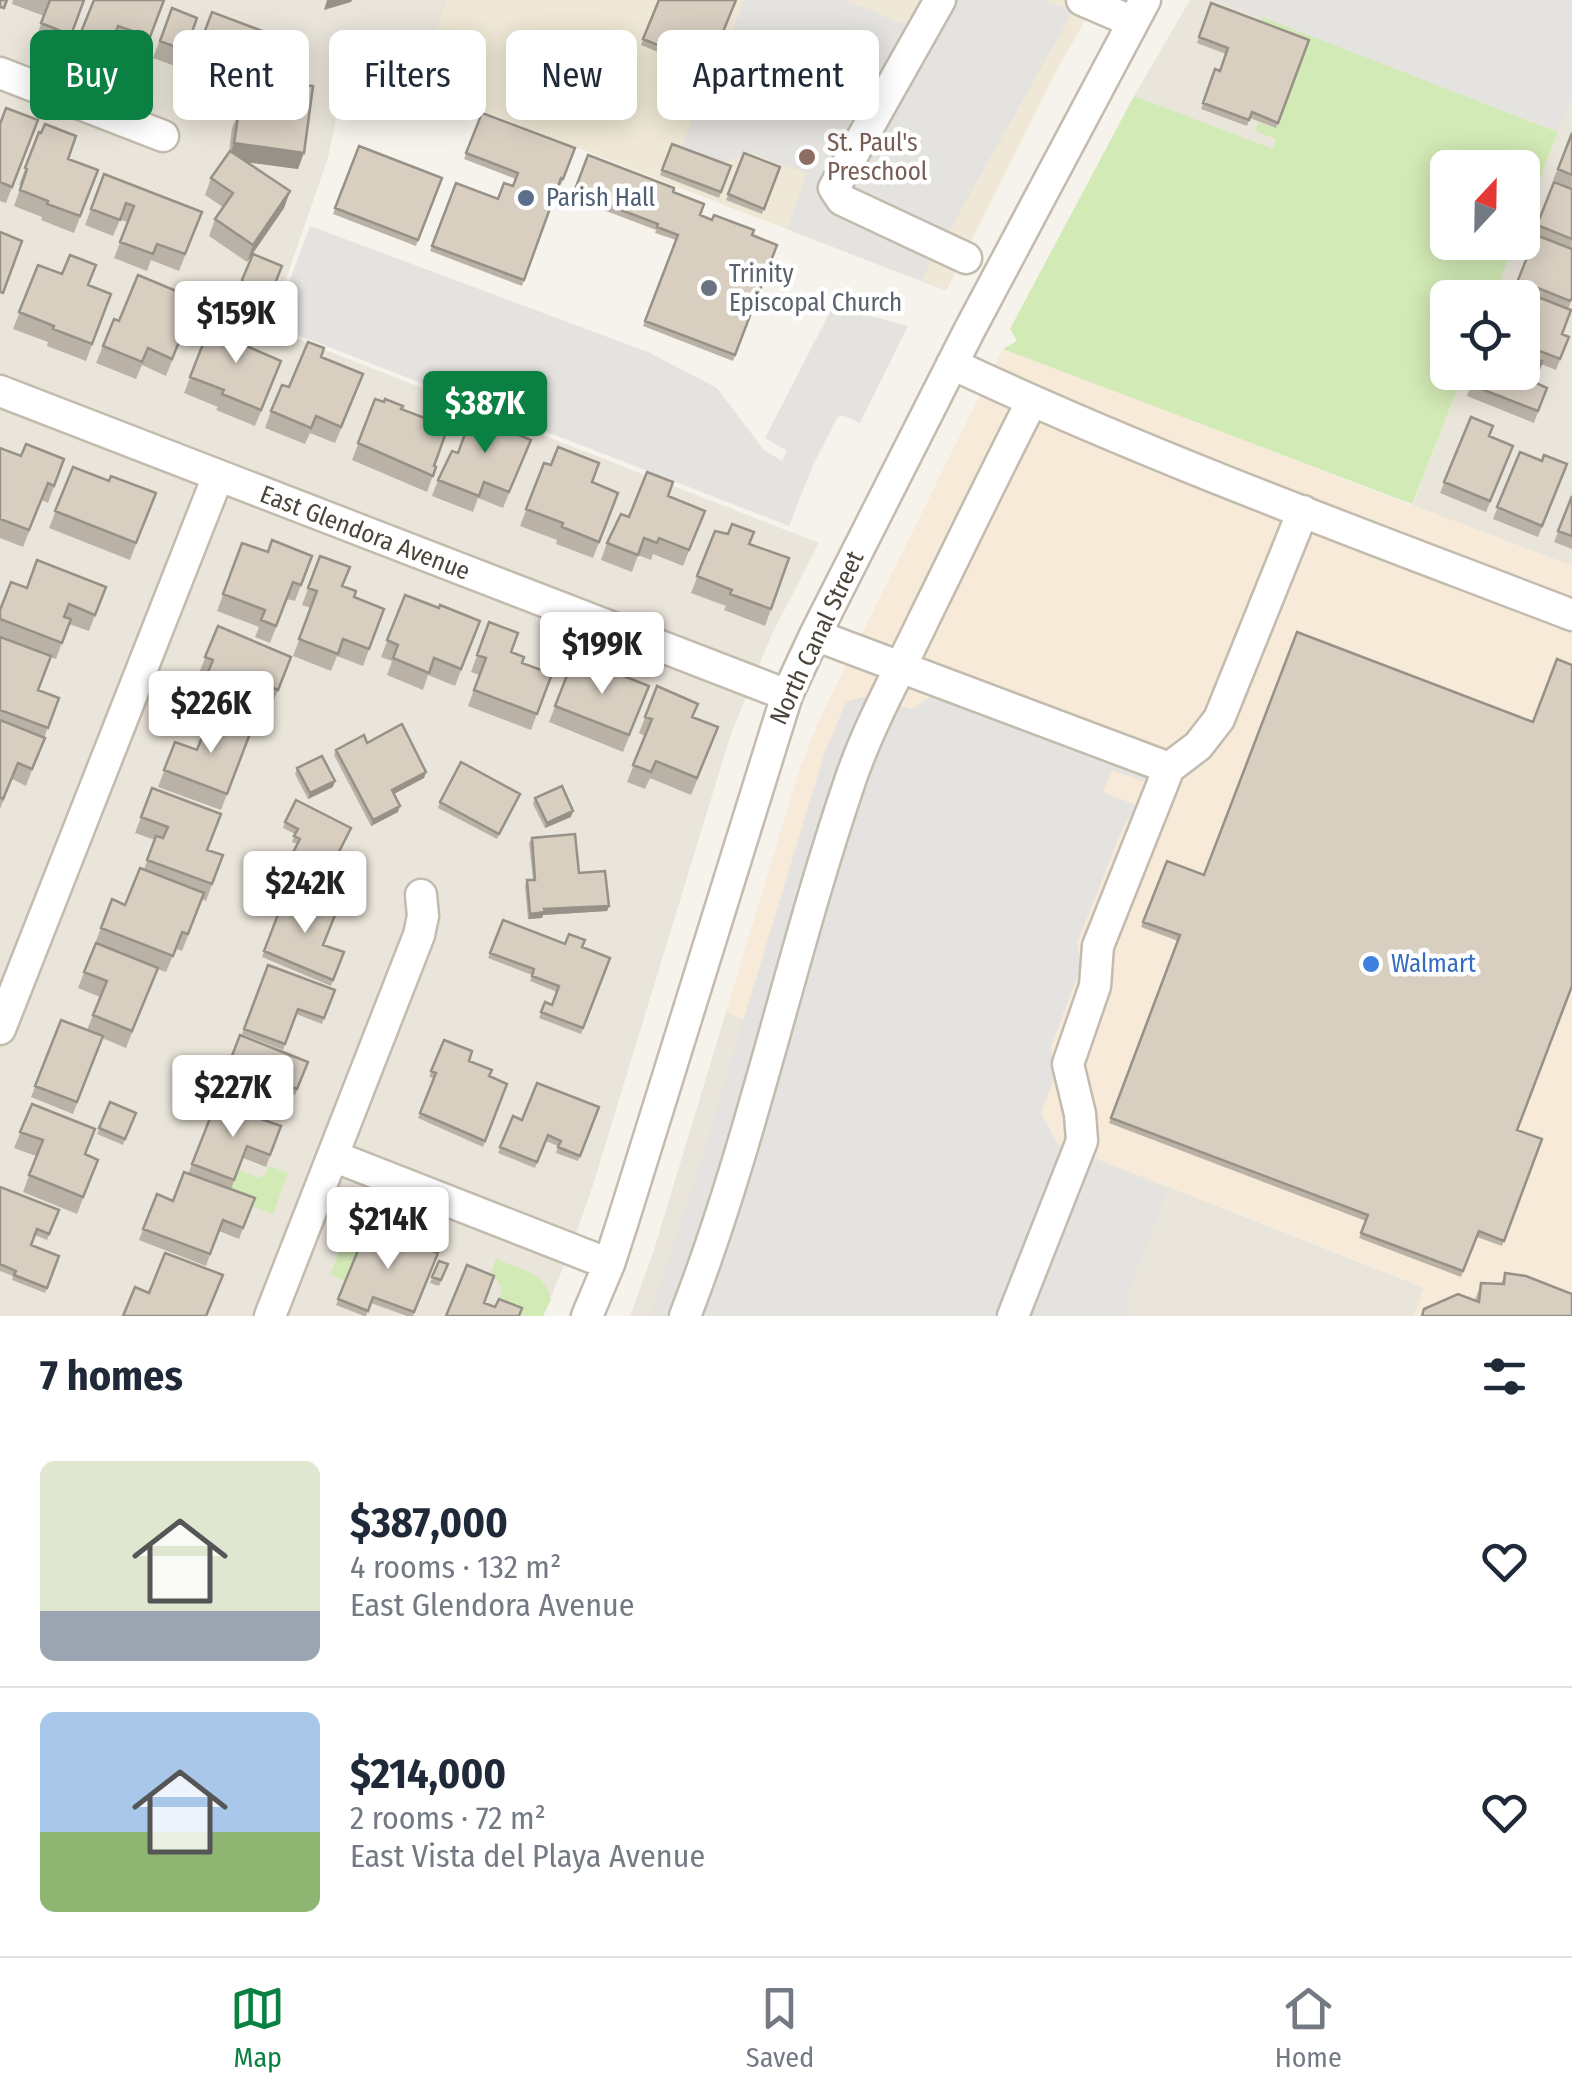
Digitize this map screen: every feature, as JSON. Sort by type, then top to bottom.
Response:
[{"type":"street","points":[[940,0],[834,188],[842,200],[966,258]]},
{"type":"street","points":[[1082,0],[1139,11]]},
{"type":"street","name":"North Canal Street","points":[[587,1316],[609,1264],[787,695],[952,364],[1139,11]]},
{"type":"street","points":[[0,73],[163,136]]},
{"type":"street","points":[[952,364],[1032,401],[1303,511],[1572,614]]},
{"type":"street","name":"East Glendora Avenue","points":[[0,392],[787,695]]},
{"type":"street","points":[[686,1316],[740,1153],[841,808],[864,744],[1032,401]]},
{"type":"street","points":[[0,1029],[218,476]]},
{"type":"street","points":[[1013,1316],[1082,1141],[1068,1064],[1092,994],[1098,946],[1169,768],[1198,746],[1218,719],[1303,511]]},
{"type":"street","points":[[815,634],[1169,768]]},
{"type":"street","points":[[270,1316],[419,935],[421,896]]},
{"type":"street","points":[[333,1156],[609,1264]]},
{"type":"shaded area","points":[[0,0],[448,0],[436,30],[329,30],[329,120],[336,120],[328,158],[269,328],[819,543],[772,634],[730,737],[593,1185],[543,1316],[0,1316]]},
{"type":"shaded area","name":"St. Paul's Preschool","points":[[448,0],[1097,0],[1059,66],[946,291],[486,113],[486,30],[436,30]]},
{"type":"shaded area","points":[[744,0],[845,0],[935,36],[957,0],[1045,0],[1073,11],[921,281],[787,229],[807,174],[749,152],[722,163],[682,147],[693,120],[879,120],[879,30],[732,30]]},
{"type":"shaded area","points":[[1190,0],[1218,0],[1312,35],[1333,173],[1134,96]]},
{"type":"shaded area","points":[[1218,0],[1572,0],[1572,95],[1558,132]]},
{"type":"shaded area","points":[[1572,95],[1572,566],[1412,505],[1457,390],[1540,390],[1540,280],[1500,280],[1508,260],[1540,260],[1540,178]]},
{"type":"shaded area","points":[[310,226],[648,352],[717,388],[764,450],[782,461],[787,451],[765,438],[833,306],[908,326],[860,423],[842,415],[837,418],[789,526],[277,327],[279,309]]},
{"type":"shaded area","points":[[1003,349],[1572,566],[1572,1316],[1414,1316],[1424,1287],[726,1012],[800,768],[820,718]]},
{"type":"shaded area","points":[[933,695],[1151,779],[1147,783],[1112,770],[1103,792],[1138,806],[1124,825],[1077,943],[1081,967],[1051,1046],[1056,1074],[1041,1113],[1059,1147],[1168,1190],[1130,1288],[1128,1316],[650,1316],[825,752],[846,702],[863,697],[912,709]]},
{"type":"shaded area","points":[[726,1012],[1425,1288],[1414,1316],[630,1316]]},
{"type":"green space","points":[[1262,16],[1558,132],[1540,178],[1540,150],[1430,150],[1430,260],[1508,260],[1500,280],[1430,280],[1430,390],[1457,390],[1412,504],[1003,349],[1017,341],[1010,329],[1134,96],[1273,149],[1276,139],[1255,131],[1258,122],[1276,128],[1258,27]]},
{"type":"green space","points":[[269,1166],[288,1173],[273,1214],[222,1195],[238,1170],[259,1178]]},
{"type":"green space","points":[[370,1209],[408,1224],[404,1233],[394,1234],[391,1242],[346,1281],[330,1275],[353,1217]]},
{"type":"green space","points":[[496,1259],[544,1283],[551,1300],[543,1316],[519,1316],[498,1305],[502,1289],[490,1276]]},
{"type":"building","points":[[50,0],[84,0],[73,30],[58,30],[41,23]]},
{"type":"building","points":[[94,0],[164,0],[153,30],[118,26],[117,30],[82,30]]},
{"type":"building","points":[[659,0],[736,0],[724,30],[657,30],[657,45],[643,39]]},
{"type":"building","points":[[1211,3],[1309,40],[1278,123],[1252,112],[1249,120],[1203,103],[1215,69],[1220,71],[1228,48],[1199,37]]},
{"type":"building","points":[[172,8],[197,18],[193,30],[173,30],[173,46],[160,41]]},
{"type":"building","points":[[212,12],[259,30],[205,30]]},
{"type":"building","points":[[6,108],[38,120],[12,187],[0,182],[0,124]]},
{"type":"building","name":"Parish Hall","points":[[486,115],[575,148],[524,280],[432,246],[456,183],[498,199],[504,183],[513,186],[518,173],[466,153],[479,120],[486,120]]},
{"type":"building","points":[[238,120],[308,120],[304,153],[234,143]]},
{"type":"building","points":[[45,124],[76,136],[68,159],[98,170],[80,216],[20,190],[25,168]]},
{"type":"building","points":[[1572,133],[1572,175],[1558,169]]},
{"type":"building","points":[[672,144],[731,166],[721,192],[662,170]]},
{"type":"building","points":[[359,146],[442,178],[418,240],[335,208]]},
{"type":"building","points":[[230,151],[290,191],[253,245],[215,219],[233,193],[211,178]]},
{"type":"building","points":[[744,153],[780,167],[764,209],[728,194]]},
{"type":"building","name":"Trinity Episcopal Church","points":[[588,155],[674,188],[673,192],[704,204],[700,215],[712,220],[714,215],[754,230],[752,235],[777,245],[735,355],[645,321],[678,235],[574,192]]},
{"type":"building","points":[[104,174],[202,212],[185,254],[157,244],[153,254],[120,242],[134,206],[126,203],[120,220],[91,209]]},
{"type":"building","points":[[1554,182],[1572,189],[1572,239],[1540,226]]},
{"type":"building","points":[[0,232],[22,241],[3,293],[0,292]]},
{"type":"building","points":[[1540,237],[1572,249],[1570,301],[1540,289],[1540,280],[1518,280],[1526,260],[1540,260]]},
{"type":"building","points":[[253,254],[282,266],[266,306],[252,301],[242,280]]},
{"type":"building","points":[[70,255],[96,265],[88,285],[111,294],[92,344],[19,312],[38,265],[62,274]]},
{"type":"building","points":[[138,275],[181,293],[178,302],[193,308],[172,359],[148,348],[142,362],[103,346],[114,319],[119,321]]},
{"type":"building","points":[[1540,298],[1571,310],[1562,334],[1569,337],[1560,359],[1540,351]]},
{"type":"building","points":[[225,321],[250,331],[244,345],[281,361],[261,410],[190,377],[208,331],[219,335]]},
{"type":"building","points":[[308,342],[324,348],[321,357],[363,374],[341,427],[316,416],[311,428],[271,411],[282,385],[289,387]]},
{"type":"building","points":[[1540,385],[1547,388],[1538,411],[1484,390],[1540,390]]},
{"type":"building","points":[[375,399],[385,399],[448,427],[433,476],[358,443]]},
{"type":"building","points":[[475,407],[493,414],[490,423],[531,440],[509,492],[484,482],[479,496],[438,480],[452,451],[458,453]]},
{"type":"building","points":[[1471,417],[1493,426],[1489,436],[1513,446],[1490,501],[1444,482]]},
{"type":"building","points":[[26,444],[64,459],[54,486],[48,483],[29,530],[0,519],[0,448],[21,456]]},
{"type":"building","points":[[558,447],[599,463],[592,482],[618,493],[599,542],[526,509],[544,463],[551,465]]},
{"type":"building","points":[[1520,452],[1542,461],[1544,455],[1567,464],[1542,526],[1497,507]]},
{"type":"building","points":[[73,467],[156,493],[136,543],[55,511]]},
{"type":"building","points":[[647,472],[673,482],[668,496],[705,511],[689,550],[659,538],[657,543],[644,538],[638,555],[607,543],[621,514],[629,517]]},
{"type":"building","points":[[1572,496],[1572,536],[1558,531]]},
{"type":"building","points":[[732,524],[754,532],[749,544],[789,558],[771,609],[697,576],[715,531],[728,534]]},
{"type":"building","points":[[272,540],[312,556],[301,585],[293,582],[276,626],[261,620],[265,610],[223,594],[242,543],[268,552]]},
{"type":"building","points":[[320,556],[350,567],[342,586],[356,591],[354,597],[384,609],[369,649],[343,639],[338,654],[299,639],[317,591],[308,588]]},
{"type":"building","points":[[37,560],[106,587],[95,615],[69,604],[64,617],[71,619],[62,643],[0,619],[11,582],[27,588]]},
{"type":"building","points":[[405,595],[480,621],[461,669],[434,658],[429,673],[393,658],[398,645],[387,640]]},
{"type":"building","points":[[489,622],[518,633],[511,652],[524,657],[522,663],[552,674],[537,714],[474,690],[486,658],[477,655]]},
{"type":"building","points":[[218,626],[291,657],[278,690],[251,679],[237,715],[197,699],[213,660],[205,657]]},
{"type":"building","name":"Walmart","points":[[1297,632],[1533,722],[1557,659],[1572,665],[1572,986],[1517,1130],[1542,1139],[1504,1241],[1479,1231],[1463,1271],[1361,1233],[1368,1215],[1111,1118],[1180,935],[1143,922],[1167,861],[1204,875]]},
{"type":"building","points":[[0,637],[51,656],[38,690],[59,698],[48,728],[0,710]]},
{"type":"building","points":[[573,660],[649,686],[629,735],[555,706]]},
{"type":"building","points":[[657,686],[698,704],[692,717],[718,727],[697,778],[656,761],[651,772],[633,765],[652,719],[645,717]]},
{"type":"building","points":[[210,716],[251,731],[227,794],[164,770],[175,742],[197,750]]},
{"type":"building","points":[[0,720],[45,738],[32,769],[18,763],[3,799],[0,797]]},
{"type":"building","points":[[402,724],[426,772],[392,790],[400,806],[373,820],[336,750],[364,735],[367,743]]},
{"type":"building","points":[[322,756],[335,781],[310,793],[297,768]]},
{"type":"building","points":[[461,762],[520,794],[499,834],[440,802]]},
{"type":"building","points":[[562,786],[573,811],[547,823],[535,798]]},
{"type":"building","points":[[152,788],[221,814],[207,850],[223,855],[212,884],[147,860],[156,836],[163,838],[168,827],[141,817]]},
{"type":"building","points":[[296,800],[351,828],[321,887],[285,868],[300,839],[294,836],[298,829],[285,822]]},
{"type":"building","points":[[575,834],[579,873],[605,871],[609,906],[544,909],[545,912],[530,914],[527,880],[535,880],[532,838]]},
{"type":"building","points":[[140,868],[204,893],[188,934],[182,932],[173,956],[101,928],[112,899],[125,905]]},
{"type":"building","points":[[287,891],[337,910],[323,945],[344,952],[333,980],[264,951]]},
{"type":"building","points":[[503,920],[565,944],[569,934],[585,940],[582,947],[610,958],[583,1028],[541,1012],[545,1002],[552,1005],[559,986],[532,976],[534,969],[490,953]]},
{"type":"building","points":[[96,943],[158,968],[132,1031],[93,1015],[107,981],[84,972]]},
{"type":"building","points":[[268,965],[335,990],[324,1018],[298,1009],[285,1044],[244,1029]]},
{"type":"building","points":[[61,1020],[103,1036],[77,1102],[35,1086]]},
{"type":"building","points":[[240,1035],[308,1062],[297,1089],[270,1079],[265,1092],[272,1095],[262,1119],[215,1100]]},
{"type":"building","points":[[444,1040],[472,1051],[469,1061],[492,1070],[489,1076],[507,1084],[485,1141],[420,1113]]},
{"type":"building","points":[[537,1083],[599,1107],[580,1156],[558,1147],[561,1141],[548,1135],[537,1162],[500,1147],[513,1116],[522,1120]]},
{"type":"building","points":[[110,1102],[136,1113],[125,1139],[99,1128]]},
{"type":"building","points":[[216,1103],[281,1126],[270,1155],[247,1146],[234,1180],[192,1164]]},
{"type":"building","points":[[32,1104],[95,1129],[85,1154],[98,1160],[83,1197],[29,1175],[43,1140],[20,1132]]},
{"type":"building","points":[[184,1172],[255,1198],[243,1228],[223,1220],[210,1254],[143,1229],[157,1194],[173,1201]]},
{"type":"building","points":[[0,1187],[59,1210],[49,1234],[37,1229],[31,1245],[59,1256],[47,1288],[14,1275],[16,1271],[0,1264]]},
{"type":"building","points":[[368,1226],[438,1253],[414,1312],[373,1297],[368,1311],[338,1299]]},
{"type":"building","points":[[165,1253],[223,1275],[206,1316],[123,1316],[135,1287],[149,1293]]},
{"type":"building","points":[[439,1261],[448,1264],[441,1280],[432,1277]]},
{"type":"building","points":[[467,1265],[494,1276],[484,1303],[495,1307],[499,1299],[522,1308],[519,1316],[446,1316]]},
{"type":"building","points":[[1505,1273],[1526,1276],[1572,1294],[1572,1316],[1422,1316],[1424,1309],[1458,1294],[1479,1302],[1481,1283],[1504,1284]]},
{"type":"place","name":"St. Paul's Preschool","points":[[807,157]]},
{"type":"place","name":"Parish Hall","points":[[526,198]]},
{"type":"place","name":"Trinity Episcopal Church","points":[[709,288]]},
{"type":"place","name":"Walmart","points":[[1371,964]]}]
